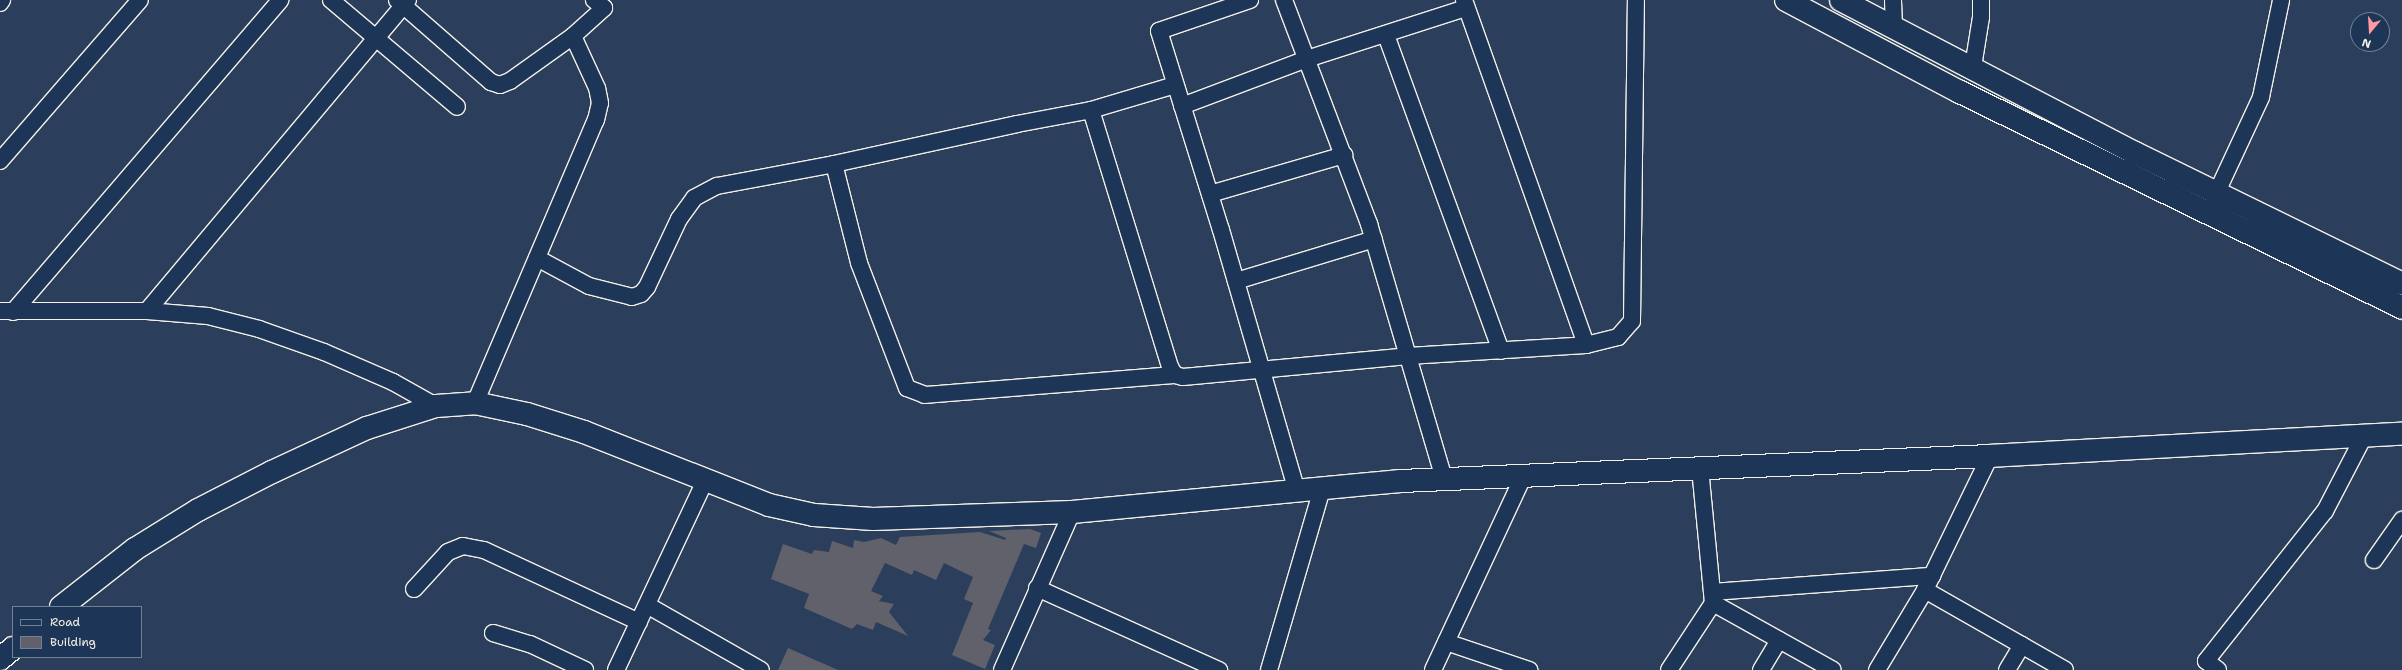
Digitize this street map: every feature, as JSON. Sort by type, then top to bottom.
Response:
[{"type":"main road","points":[[1786,0],[1960,92],[2402,308]]},
{"type":"main road","points":[[1841,0],[1973,67],[2126,148],[2402,284]]},
{"type":"main road","points":[[2116,169],[2126,148]]},
{"type":"main road","points":[[62,606],[135,550],[198,510],[272,472],[367,428],[436,406],[475,403],[527,414],[584,432],[704,481],[769,505],[814,515],[873,519],[1072,512],[1444,479],[1990,456],[2365,434],[2402,434]]},
{"type":"main road","points":[[0,660],[12,649]]},
{"type":"street","points":[[0,161],[140,0]]},
{"type":"street","points":[[6,312],[280,0]]},
{"type":"street","points":[[331,0],[458,107]]},
{"type":"street","points":[[1250,0],[1159,32],[1210,194],[1297,491]]},
{"type":"street","points":[[1284,0],[1344,155],[1374,239],[1444,479]]},
{"type":"street","points":[[834,164],[859,263],[907,388],[925,395],[1175,375],[1183,377],[1408,356],[1586,345],[1618,337],[1632,321],[1636,0]]},
{"type":"street","points":[[1893,0],[1894,27]]},
{"type":"street","points":[[1973,67],[1981,17],[1981,0]]},
{"type":"street","points":[[2217,192],[2261,97],[2280,0]]},
{"type":"street","points":[[147,311],[377,38],[403,2],[491,82],[500,85],[510,81],[573,36],[603,3]]},
{"type":"street","points":[[1182,106],[1307,59],[1386,35],[1465,4],[1586,345]]},
{"type":"street","points":[[1386,35],[1501,351]]},
{"type":"street","points":[[475,403],[596,120],[600,103],[597,88],[573,36]]},
{"type":"street","points":[[537,258],[589,286],[618,295],[636,296],[647,287],[679,218],[694,198],[717,186],[834,164],[1016,124],[1091,110],[1175,85]]},
{"type":"street","points":[[1091,110],[1170,367],[1175,375]]},
{"type":"street","points":[[1210,194],[1344,155]]},
{"type":"street","points":[[1236,281],[1374,239]]},
{"type":"street","points":[[6,312],[147,311],[208,316],[259,329],[324,352],[393,382],[436,406]]},
{"type":"street","points":[[2208,667],[2325,511],[2365,434]]},
{"type":"street","points":[[1877,670],[1928,583],[1990,456]]},
{"type":"street","points":[[1669,670],[1712,597],[1700,468]]},
{"type":"street","points":[[1433,670],[1524,475]]},
{"type":"street","points":[[616,670],[704,481]]},
{"type":"street","points":[[1269,670],[1322,489]]},
{"type":"street","points":[[1002,670],[1037,588],[1072,512]]},
{"type":"street","points":[[2374,560],[2402,520]]},
{"type":"street","points":[[414,589],[448,552],[463,546],[484,550],[639,622]]},
{"type":"street","points":[[1712,597],[1928,583],[2022,645],[2065,670]]},
{"type":"street","points":[[1037,588],[1219,670]]},
{"type":"street","points":[[1712,597],[1779,640],[1833,670]]},
{"type":"street","points":[[647,605],[761,670]]},
{"type":"street","points":[[494,633],[537,647],[585,670]]},
{"type":"street","points":[[1761,670],[1779,640]]},
{"type":"street","points":[[1446,642],[1529,670]]},
{"type":"street","points":[[2007,670],[2022,645]]},
{"type":"building","points":[[1030,529],[1041,533],[1036,548],[1024,544],[988,629],[991,630],[983,640],[995,645],[985,669],[952,655],[973,603],[964,599],[973,577],[944,563],[936,580],[914,570],[912,575],[885,563],[871,591],[883,596],[879,601],[894,604],[889,612],[908,636],[876,622],[873,630],[857,624],[852,629],[804,608],[809,594],[771,579],[783,544],[812,554],[814,550],[829,552],[832,541],[853,548],[854,540],[864,542],[881,538],[896,545],[900,537],[980,532],[1005,540],[1006,538],[989,531]]},
{"type":"building","points":[[788,648],[838,670],[778,670]]}]
